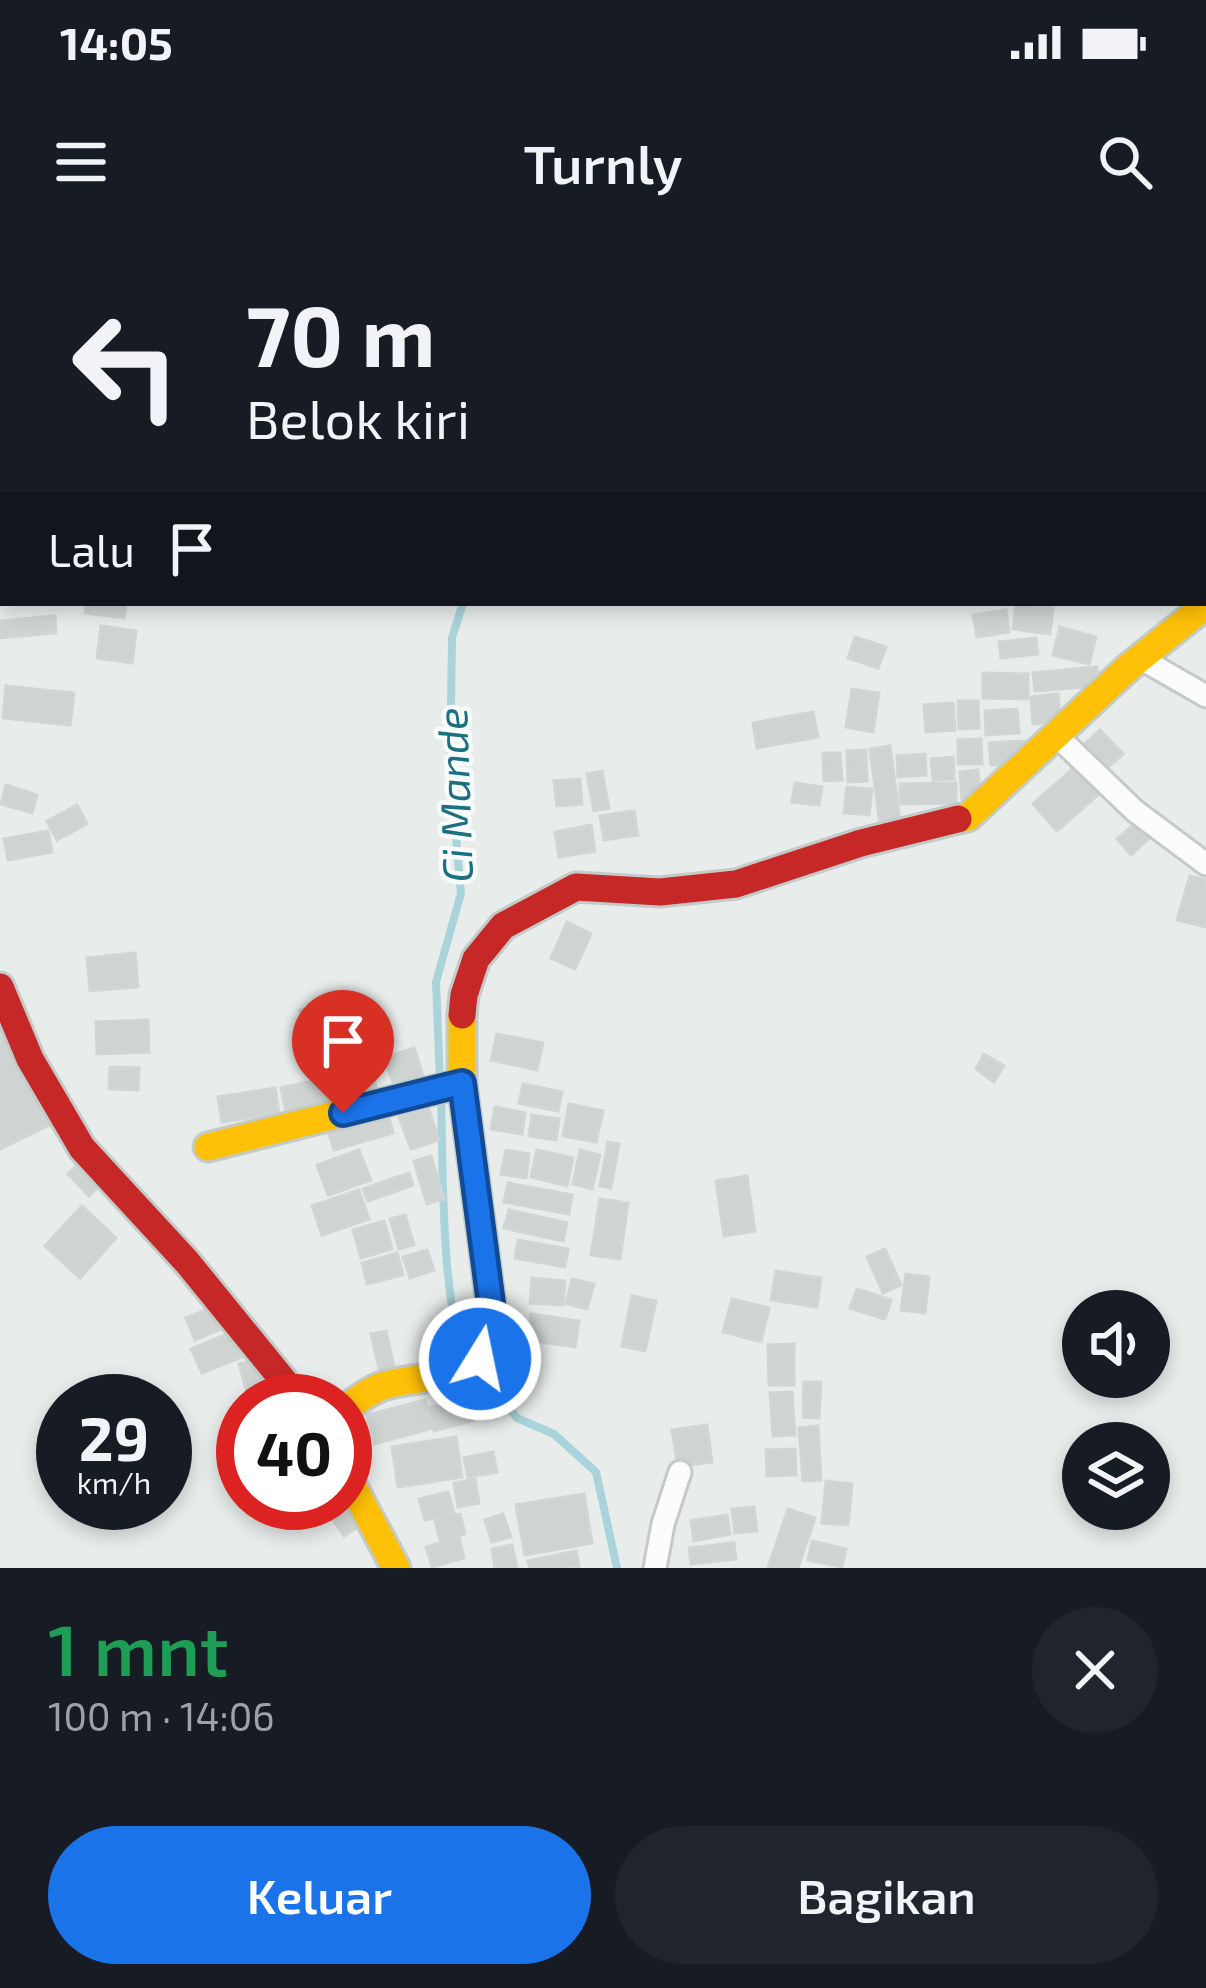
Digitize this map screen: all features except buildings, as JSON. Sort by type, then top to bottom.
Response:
[{"type":"street","points":[[372,1393],[385,1385],[433,1379],[473,1364],[491,1343],[494,1327],[446,1087],[476,959],[503,926],[564,890],[590,886],[660,892],[736,884],[861,843],[962,819],[987,804],[1140,658],[1205,606]]},
{"type":"street","points":[[1140,658],[1206,696]]},
{"type":"street","points":[[1058,737],[1135,811],[1206,864]]},
{"type":"street","points":[[0,988],[30,1060],[82,1148],[187,1262],[278,1374]]},
{"type":"street","points":[[208,1147],[446,1087]]},
{"type":"street","points":[[655,1568],[680,1472]]},
{"type":"street","points":[[372,1523],[396,1568]]},
{"type":"waterway","name":"Ci Mande","points":[[440,1081],[436,982],[461,893],[450,771],[452,638],[462,606]]},
{"type":"waterway","name":"Ci Mande","points":[[441,1096],[448,1274],[460,1340],[469,1359]]},
{"type":"waterway","name":"Ci Mande","points":[[479,1371],[517,1418],[554,1434],[596,1472],[617,1568]]},
{"type":"traffic: slow","points":[[958,819],[968,817],[1129,667],[1205,606]]},
{"type":"traffic: slow","points":[[372,1391],[465,1368],[486,1346],[494,1327],[462,1083],[462,1015]]},
{"type":"traffic: slow","points":[[208,1147],[462,1083]]},
{"type":"traffic: slow","points":[[372,1523],[396,1568]]},
{"type":"traffic: jam","points":[[462,1015],[476,959],[503,926],[576,887],[660,892],[736,884],[861,843],[958,819]]},
{"type":"traffic: jam","points":[[0,987],[30,1059],[82,1148],[187,1262],[278,1374]]},
{"type":"route","points":[[343,1113],[462,1083],[494,1327],[491,1343],[480,1359]]}]
